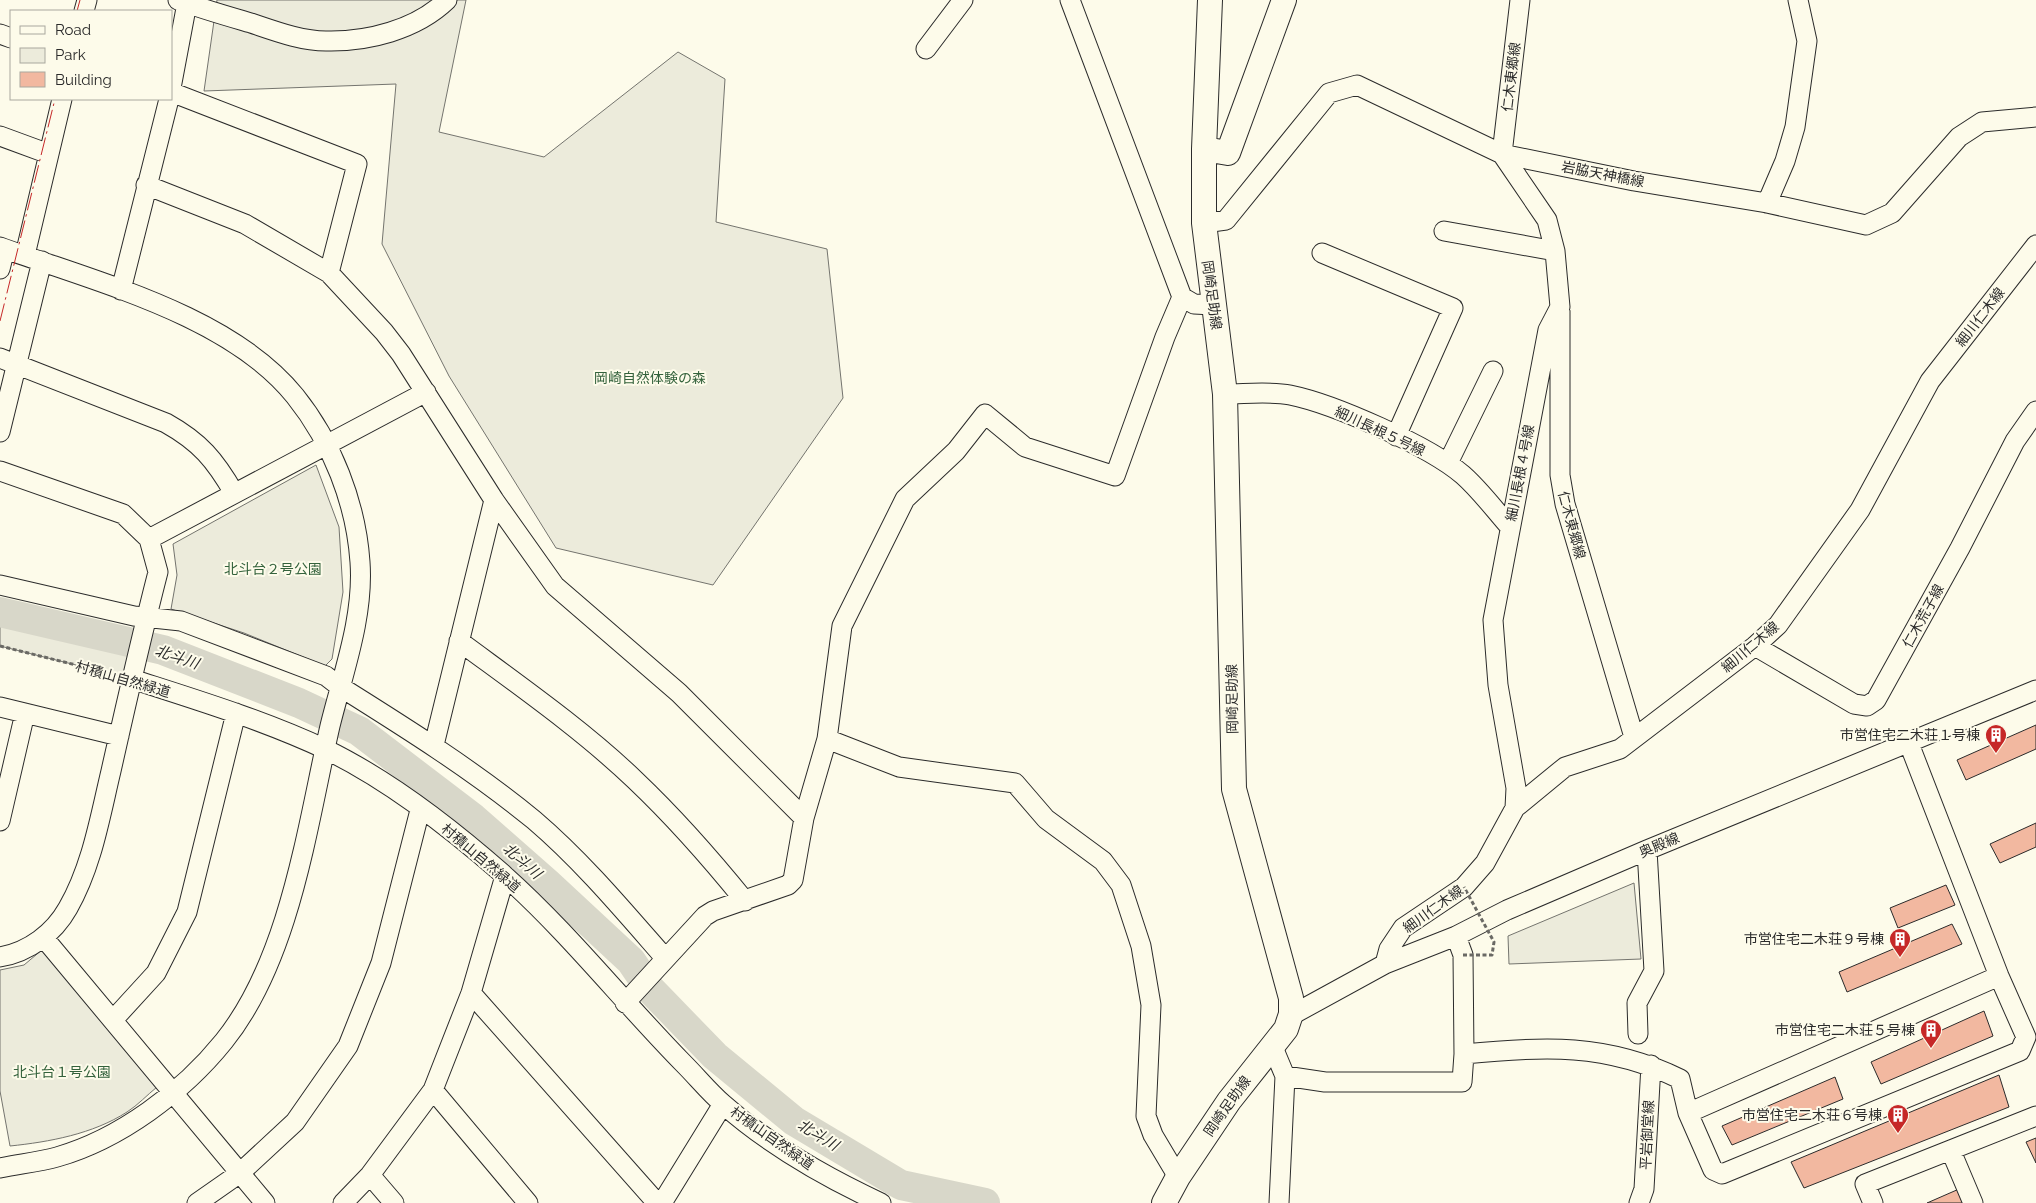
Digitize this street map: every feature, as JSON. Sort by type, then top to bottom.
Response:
[{"type":"main road","name":"岡崎足助線","points":[[1164,1203],[1178,1177],[1229,1100],[1286,1029],[1290,1016],[1291,998],[1234,789],[1225,394],[1204,223],[1204,149],[1210,0]]},
{"type":"main road","points":[[1204,149],[1228,153],[1284,0]]},
{"type":"street","points":[[172,83],[183,2],[288,35],[324,42],[362,39],[389,33],[420,19],[447,0]]},
{"type":"street","points":[[926,49],[963,0]]},
{"type":"street","points":[[1070,0],[1182,298],[1194,304],[1213,305]]},
{"type":"street","name":"仁木東郷線","points":[[1502,154],[1520,0]]},
{"type":"street","points":[[1767,203],[1785,161],[1795,127],[1807,41],[1798,0]]},
{"type":"street","name":"岩脇天神橋線","points":[[1204,223],[1226,220],[1328,93],[1357,85],[1502,154],[1634,181],[1767,203],[1866,225],[1892,213],[1959,137],[1982,122],[2036,117]]},
{"type":"street","points":[[172,90],[358,164],[329,273]]},
{"type":"street","points":[[25,255],[62,100]]},
{"type":"street","points":[[121,290],[169,100]]},
{"type":"street","points":[[0,136],[49,154]]},
{"type":"street","points":[[1502,154],[1547,220],[1555,251],[1560,307]]},
{"type":"street","points":[[146,185],[245,224],[329,273],[384,332],[426,392],[494,500],[555,586],[678,693],[804,818]]},
{"type":"street","points":[[1444,231],[1555,251]]},
{"type":"street","name":"細川仁木線","points":[[1385,964],[1389,949],[1402,928],[1464,887],[1485,863],[1515,808],[1565,767],[1620,749],[1755,646],[1778,625],[1860,510],[1930,382],[2036,245]]},
{"type":"street","points":[[0,269],[2,248],[25,255],[121,290],[192,319],[255,356],[295,396],[329,446],[353,520],[360,564],[360,588],[355,619],[284,927],[260,981],[225,1041],[174,1093],[116,1133],[57,1157],[0,1168]]},
{"type":"street","points":[[1322,253],[1453,308],[1396,436]]},
{"type":"street","points":[[0,432],[8,362],[42,261]]},
{"type":"street","points":[[628,999],[705,916],[713,911],[788,885],[793,880],[804,818],[827,739],[842,626],[905,499],[956,451],[985,414],[1025,447],[1115,476],[1165,338],[1182,298]]},
{"type":"street","name":"仁木東郷線","points":[[1560,307],[1561,485],[1634,737]]},
{"type":"street","name":"細川長根４号線","points":[[1515,808],[1516,788],[1498,685],[1492,634],[1509,526],[1548,330],[1560,307]]},
{"type":"street","points":[[8,362],[166,423],[181,432],[209,455],[219,466],[234,494]]},
{"type":"street","points":[[1448,463],[1493,371]]},
{"type":"street","points":[[149,539],[329,446],[426,392]]},
{"type":"street","name":"細川長根５号線","points":[[1225,394],[1289,394],[1325,405],[1396,436],[1448,463],[1464,476],[1509,526]]},
{"type":"street","name":"仁木荒子線","points":[[1755,646],[1854,704],[1866,706],[1876,700],[1960,548],[2015,441],[2036,411]]},
{"type":"street","points":[[0,471],[123,514],[149,539],[158,572],[83,878],[67,910],[44,938],[13,955],[0,958]]},
{"type":"street","points":[[434,745],[494,500]]},
{"type":"street","points":[[0,584],[134,616],[146,622],[181,621],[326,676],[338,691],[434,745],[534,821],[592,875],[661,963]]},
{"type":"street","points":[[459,641],[561,718],[635,779],[722,873],[745,901]]},
{"type":"street","name":"村積山自然緑道","points":[[134,674],[236,713],[327,744],[464,841],[505,876],[554,923],[628,999],[723,1104],[771,1141],[804,1162],[837,1182],[881,1203]]},
{"type":"street","name":"奥殿線","points":[[1290,1016],[1385,964],[1456,936],[1507,910],[1908,741],[2036,690]]},
{"type":"street","points":[[0,707],[119,736]]},
{"type":"street","points":[[0,821],[25,713]]},
{"type":"street","points":[[113,1020],[156,973],[187,912],[236,713]]},
{"type":"street","points":[[827,739],[899,767],[1015,783],[1046,819],[1103,860],[1121,885],[1141,946],[1151,1005],[1146,1116],[1152,1135],[1178,1177]]},
{"type":"street","points":[[1464,1054],[1533,1047],[1599,1052],[1651,1065],[1680,1080],[1688,1113],[1713,1170],[1722,1174],[2020,1051],[2026,1037],[1999,976],[1908,741]]},
{"type":"street","points":[[197,1203],[240,1173],[294,1122],[348,1046],[381,963],[420,810]]},
{"type":"street","points":[[1638,1034],[1636,1003],[1654,971],[1647,850]]},
{"type":"street","points":[[343,1203],[370,1175],[433,1090],[472,992],[505,876]]},
{"type":"street","points":[[1285,1076],[1325,1082],[1462,1082],[1464,1054],[1463,955],[1456,936]]},
{"type":"street","points":[[44,938],[265,1203]]},
{"type":"street","points":[[1688,1113],[1999,976]]},
{"type":"street","points":[[472,992],[656,1203]]},
{"type":"street","points":[[1272,1045],[1285,1076],[1279,1203]]},
{"type":"street","name":"平岩御堂線","points":[[1639,1203],[1644,1189],[1651,1065]]},
{"type":"street","points":[[433,1090],[528,1203]]},
{"type":"street","points":[[662,1203],[723,1104]]},
{"type":"street","points":[[1873,1203],[1865,1184],[2036,1116]]},
{"type":"street","points":[[1951,1151],[1973,1203]]},
{"type":"street","points":[[370,1175],[394,1203]]},
{"type":"path","name":"村積山自然緑道","points":[[0,646],[134,674]]},
{"type":"path","points":[[1463,955],[1492,954],[1494,942],[1464,887]]},
{"type":"green space","name":"岡崎自然体験の森","points":[[217,0],[466,0],[439,132],[544,157],[678,52],[725,79],[716,222],[827,249],[843,398],[713,585],[556,548],[449,376],[382,244],[396,84],[204,91]]},
{"type":"green space","name":"北斗台２号公園","points":[[316,465],[339,527],[343,592],[332,659],[325,666],[244,633],[171,609],[177,575],[173,544]]},
{"type":"green space","points":[[0,617],[139,651],[132,679],[0,646]]},
{"type":"green space","points":[[1634,883],[1641,959],[1509,964],[1508,936]]},
{"type":"green space","name":"北斗台１号公園","points":[[43,949],[157,1087],[131,1109],[100,1126],[70,1136],[10,1146],[0,1091],[0,970],[24,965]]},
{"type":"building","name":"市営住宅二木荘１号棟","points":[[2036,725],[2036,749],[1966,780],[1957,760]]},
{"type":"building","points":[[2036,823],[2036,847],[2000,863],[1990,844]]},
{"type":"building","points":[[1946,885],[1955,905],[1898,928],[1890,908]]},
{"type":"building","name":"市営住宅二木荘９号棟","points":[[1952,924],[1962,944],[1847,992],[1839,972]]},
{"type":"building","name":"市営住宅二木荘５号棟","points":[[1984,1011],[1993,1036],[1881,1084],[1871,1062]]},
{"type":"building","name":"市営住宅二木荘６号棟","points":[[1999,1075],[2009,1107],[1804,1188],[1791,1162]]},
{"type":"building","points":[[1835,1077],[1843,1099],[1732,1145],[1722,1126]]},
{"type":"building","points":[[2036,1138],[2036,1163],[2026,1142]]},
{"type":"building","points":[[1959,1189],[1965,1203],[1927,1203]]},
{"type":"waterway","name":"北斗川","points":[[0,612],[163,650],[299,703],[359,731],[473,818],[547,883],[631,961],[650,989],[715,1056],[794,1121],[901,1185],[985,1203]]},
{"type":"power","points":[[77,10],[80,0]]},
{"type":"power","points":[[0,321],[55,100]]},
{"type":"place","name":"市営住宅二木荘１号棟","points":[[1996,754]]},
{"type":"place","name":"市営住宅二木荘９号棟","points":[[1900,958]]},
{"type":"place","name":"市営住宅二木荘５号棟","points":[[1931,1049]]},
{"type":"place","name":"市営住宅二木荘６号棟","points":[[1898,1134]]}]
